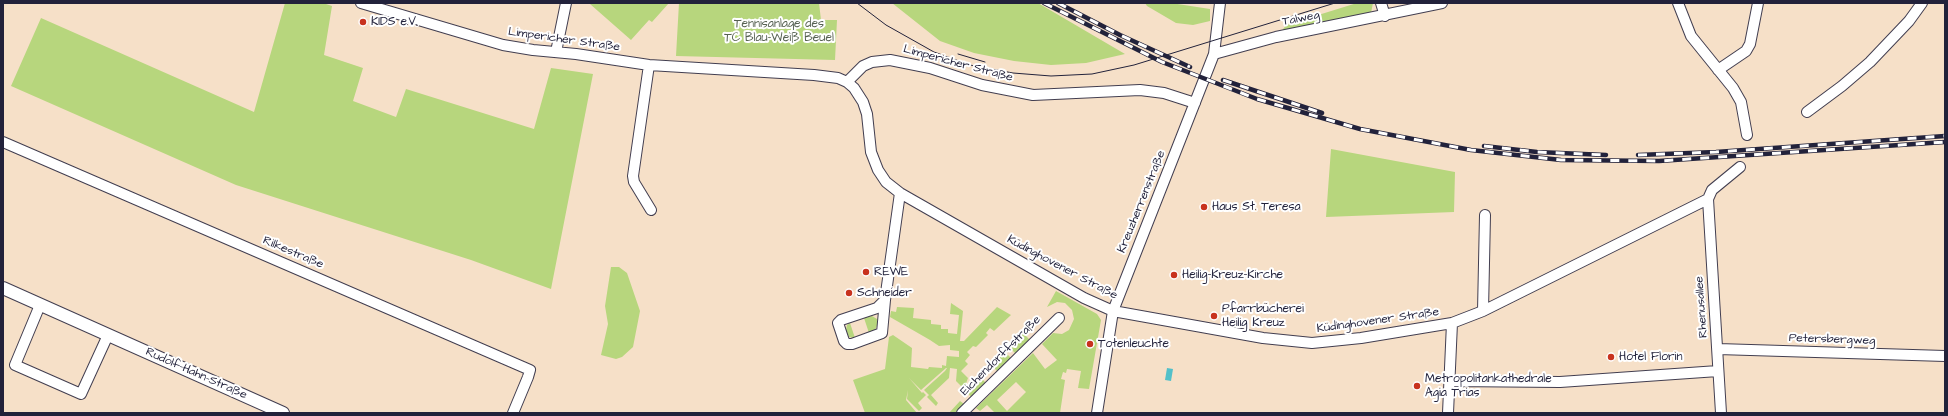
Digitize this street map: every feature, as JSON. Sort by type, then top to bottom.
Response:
[{"type":"street","name":"Limpericher Straße","points":[[361,3],[504,45],[649,65],[814,75],[838,78],[847,82],[863,66],[872,62],[890,60],[930,68],[982,85],[1032,95],[1140,90],[1164,93],[1195,103]]},
{"type":"street","points":[[556,52],[566,3]]},
{"type":"street","name":"Kreuzherrenstraße","points":[[1097,413],[1113,311],[1214,54],[1220,3]]},
{"type":"street","points":[[1381,3],[1385,16]]},
{"type":"street","name":"Talweg","points":[[1214,54],[1276,37],[1385,16],[1442,3]]},
{"type":"street","points":[[1678,3],[1692,36],[1734,88],[1741,102],[1747,135]]},
{"type":"street","points":[[1718,70],[1746,51],[1750,44],[1758,3]]},
{"type":"street","points":[[1807,112],[1842,86],[1870,62],[1912,18],[1922,3]]},
{"type":"street","points":[[649,65],[633,176],[634,182],[651,210]]},
{"type":"street","name":"Küdinghovener Straße","points":[[847,82],[863,102],[867,114],[872,152],[878,170],[886,182],[900,193],[1084,298],[1113,311],[1263,338],[1312,343],[1361,338],[1452,323],[1483,311],[1708,199],[1712,190],[1740,168]]},
{"type":"street","name":"Rilkestraße","points":[[3,142],[530,370],[513,413]]},
{"type":"street","points":[[885,300],[877,308],[841,320],[838,323],[844,341],[847,344],[852,344],[882,333],[885,300],[900,193]]},
{"type":"street","name":"Rhenusallee","points":[[1708,199],[1721,413]]},
{"type":"street","points":[[1483,311],[1486,215]]},
{"type":"street","name":"Rudolf-Hahn-Straße","points":[[3,288],[283,413]]},
{"type":"street","points":[[40,305],[15,365],[81,394],[108,335]]},
{"type":"street","name":"Eichendorffstraße","points":[[962,413],[1059,318]]},
{"type":"street","points":[[1448,413],[1452,323]]},
{"type":"street","name":"Petersbergweg","points":[[1718,349],[1945,356]]},
{"type":"street","points":[[1450,381],[1560,382],[1718,371]]},
{"type":"green space","points":[[285,3],[323,3],[332,6],[324,55],[363,68],[353,101],[396,117],[406,89],[534,129],[551,68],[593,74],[551,289],[471,260],[236,185],[11,86],[41,18],[254,112]]},
{"type":"green space","points":[[669,3],[652,22],[649,20],[631,40],[590,4]]},
{"type":"green space","name":"Tennisanlage des TC Blau-Weiß Beuel","points":[[679,3],[819,3],[821,20],[837,20],[835,60],[676,56]]},
{"type":"green space","points":[[892,3],[1038,3],[1125,54],[1086,63],[1051,65],[1014,61],[974,53],[940,41]]},
{"type":"green space","points":[[1145,3],[1171,3],[1210,9],[1210,21],[1193,25],[1176,23],[1147,6]]},
{"type":"green space","points":[[1357,3],[1373,3],[1371,13],[1279,35],[1286,25]]},
{"type":"green space","points":[[1331,149],[1455,172],[1454,212],[1326,217]]},
{"type":"green space","points":[[611,267],[619,267],[627,273],[640,311],[633,347],[622,357],[616,359],[601,355],[608,324],[605,306]]},
{"type":"green space","points":[[1056,291],[1097,314],[1101,320],[1089,389],[1078,388],[1081,371],[1067,369],[1066,373],[1063,372],[1061,379],[1065,380],[1060,413],[995,413],[987,405],[980,411],[976,408],[1033,353],[1045,369],[1057,360],[1042,344],[1053,333],[1062,334],[1069,330],[1074,319],[1072,310],[1065,303],[1057,302],[1047,307]],"holes":[[[1016,382],[1026,392],[1007,411],[997,400]]]},
{"type":"green space","points":[[951,303],[963,311],[960,341],[964,341],[997,307],[1011,315],[994,331],[990,328],[986,333],[988,335],[976,347],[973,346],[967,352],[970,355],[965,361],[968,364],[961,371],[968,378],[964,389],[956,381],[957,369],[950,368],[949,378],[931,395],[938,403],[936,406],[927,397],[929,395],[924,390],[945,371],[946,368],[921,390],[909,378],[922,393],[923,392],[926,395],[918,403],[922,408],[919,411],[907,399],[908,390],[906,400],[917,413],[865,413],[853,380],[885,369],[889,337],[893,335],[912,348],[911,367],[928,369],[929,367],[942,368],[942,365],[946,366],[947,356],[959,357],[959,351],[950,350],[950,345],[939,346],[890,317],[891,311],[896,312],[897,307],[914,308],[913,318],[931,320],[931,324],[941,325],[941,329],[948,329],[948,333],[957,334],[959,315],[950,314]]},
{"type":"green space","points":[[872,316],[877,319],[878,323],[875,330],[869,333],[864,318]]},
{"type":"green space","points":[[850,323],[855,338],[849,337],[846,330],[847,325]]},
{"type":"green space","points":[[1023,333],[1030,340],[1016,354],[1009,347]]},
{"type":"green space","points":[[1003,350],[1011,358],[998,372],[990,364]]},
{"type":"green space","points":[[982,379],[986,383],[971,397],[967,392],[969,381],[975,385]]},
{"type":"green space","points":[[960,401],[964,404],[955,413],[949,413]]},
{"type":"water","points":[[1167,368],[1173,369],[1171,381],[1165,380]]},
{"type":"tram line","points":[[857,3],[886,25],[934,52],[970,65],[1013,73],[1051,76],[1092,74],[1134,65],[1335,3]]},
{"type":"tram line","points":[[958,54],[985,62]]},
{"type":"railway","points":[[1044,3],[1162,62],[1257,99],[1360,129],[1471,150],[1561,160],[1659,161],[1945,142]]},
{"type":"railway","points":[[1058,3],[1120,35],[1190,67]]},
{"type":"railway","points":[[1223,80],[1322,113]]},
{"type":"railway","points":[[1638,155],[1716,152],[1945,136]]},
{"type":"railway","points":[[1484,146],[1537,152],[1606,155]]},
{"type":"place","name":"KIDS e.V.","points":[[363,22]]},
{"type":"place","name":"Haus St. Teresa","points":[[1204,207]]},
{"type":"place","name":"REWE","points":[[866,272]]},
{"type":"place","name":"Heilig-Kreuz-Kirche","points":[[1174,275]]},
{"type":"place","name":"Schneider","points":[[849,293]]},
{"type":"place","name":"Pfarrbücherei Heilig Kreuz","points":[[1214,316]]},
{"type":"place","name":"Totenleuchte","points":[[1090,344]]},
{"type":"place","name":"Hotel Florin","points":[[1611,357]]},
{"type":"place","name":"Metropolitankathedrale Agia Trias","points":[[1417,386]]}]
